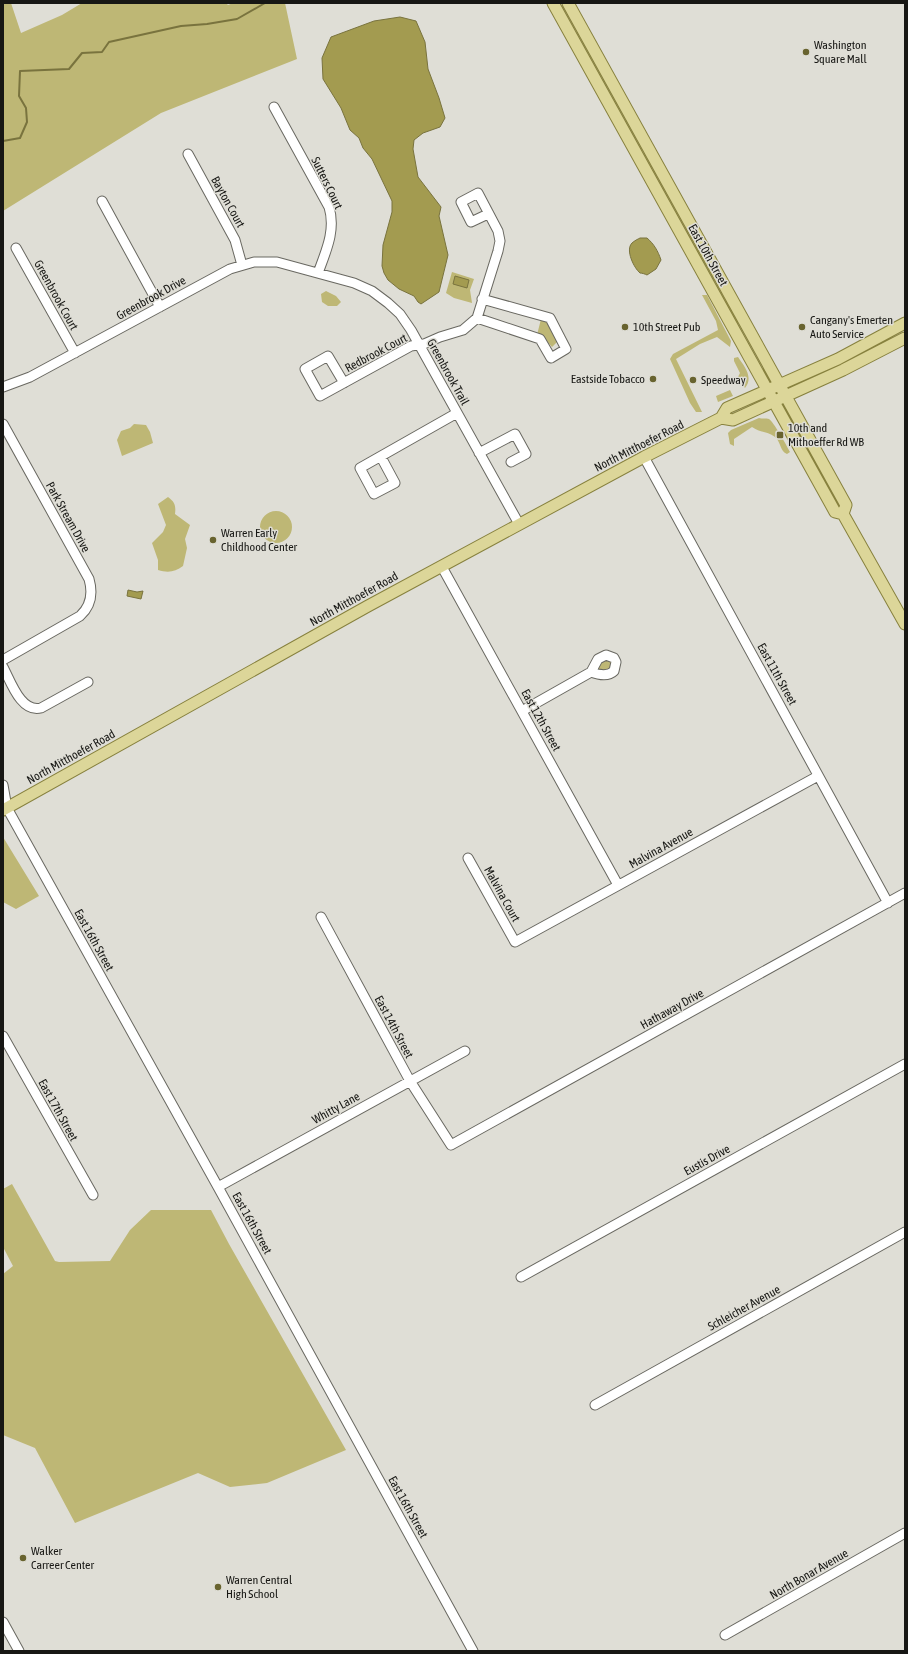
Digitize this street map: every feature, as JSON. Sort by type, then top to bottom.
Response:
[{"type":"main road","name":"East 10th Street","points":[[553,3],[835,512],[843,514]]},
{"type":"main road","name":"East 10th Street","points":[[568,3],[846,504],[843,514],[905,624]]},
{"type":"main road","name":"North Mitthoefer Road","points":[[4,808],[368,606],[644,457],[721,418],[727,408],[838,359],[905,323]]},
{"type":"main road","points":[[863,360],[862,355],[886,340],[891,331]]},
{"type":"main road","name":"North Mitthoefer Road","points":[[721,418],[733,420],[863,360],[905,338]]},
{"type":"street","name":"Sutters Court","points":[[274,107],[329,207],[331,214],[331,234],[318,273]]},
{"type":"street","name":"Bayton Court","points":[[188,154],[235,240],[242,265]]},
{"type":"street","points":[[102,201],[160,306]]},
{"type":"street","points":[[482,299],[550,318],[566,349],[551,358],[540,340],[477,318],[482,299],[499,246],[498,231],[488,214]]},
{"type":"street","name":"Greenbrook Court","points":[[16,248],[75,353]]},
{"type":"street","name":"Greenbrook Drive","points":[[3,387],[25,380],[226,271],[242,265],[258,262],[277,262],[318,273]]},
{"type":"street","name":"Greenbrook Trail","points":[[318,273],[357,284],[383,298],[400,314],[419,345],[519,524]]},
{"type":"street","name":"Redbrook Court","points":[[344,383],[328,356],[305,369],[320,396],[344,383],[410,347],[463,330],[477,318]]},
{"type":"street","points":[[381,457],[457,413]]},
{"type":"street","name":"Park Stream Drive","points":[[3,424],[89,579],[91,589],[90,599],[82,614],[3,660]]},
{"type":"street","points":[[479,453],[515,434],[526,454],[511,462]]},
{"type":"street","name":"East 11th Street","points":[[644,457],[888,903]]},
{"type":"street","name":"East 12th Street","points":[[442,567],[618,885]]},
{"type":"street","points":[[3,667],[22,702],[33,709],[42,708],[88,682]]},
{"type":"street","points":[[522,711],[591,672]]},
{"type":"street","name":"Malvina Avenue","points":[[515,942],[818,776]]},
{"type":"street","name":"East 16th Street","points":[[3,785],[4,808],[218,1187],[473,1651]]},
{"type":"street","name":"Malvina Court","points":[[468,858],[515,942]]},
{"type":"street","name":"Hathaway Drive","points":[[451,1146],[905,893]]},
{"type":"street","name":"East 14th Street","points":[[321,918],[410,1081],[451,1146]]},
{"type":"street","name":"East 17th Street","points":[[3,1036],[93,1195]]},
{"type":"street","name":"Whitty Lane","points":[[218,1187],[464,1051]]},
{"type":"street","name":"Eustis Drive","points":[[521,1277],[905,1064]]},
{"type":"street","name":"Schleicher Avenue","points":[[595,1405],[905,1232]]},
{"type":"street","name":"North Bonar Avenue","points":[[724,1635],[905,1534]]},
{"type":"street","points":[[3,1622],[19,1651]]},
{"type":"shaded area","points":[[3,3],[11,3],[21,33],[62,15],[82,3],[226,3],[228,5],[233,3],[285,3],[297,59],[161,113],[3,211]]},
{"type":"shaded area","points":[[400,17],[416,21],[425,42],[428,69],[445,118],[440,127],[423,133],[414,140],[413,149],[418,177],[441,207],[439,216],[448,255],[439,292],[421,304],[414,296],[399,289],[388,280],[384,273],[382,266],[383,245],[392,212],[392,201],[372,159],[363,148],[359,138],[350,130],[341,108],[323,79],[322,58],[331,37],[374,21]]},
{"type":"shaded area","points":[[640,238],[647,238],[649,240],[656,248],[661,260],[656,269],[647,275],[638,271],[631,259],[629,250],[632,243]]},
{"type":"shaded area","points":[[452,272],[474,279],[470,290],[472,303],[454,298],[446,293]]},
{"type":"shaded area","points":[[708,275],[710,275],[739,322],[736,324]]},
{"type":"shaded area","points":[[455,276],[469,280],[467,288],[453,284]]},
{"type":"shaded area","points":[[326,291],[336,296],[341,302],[337,306],[328,306],[322,302],[321,294]]},
{"type":"shaded area","points":[[702,295],[707,295],[731,341],[730,347],[717,337],[700,344],[676,359],[702,412],[696,412],[690,403],[670,359],[673,354],[718,330],[716,321]]},
{"type":"shaded area","points":[[541,319],[544,319],[558,333],[558,341],[552,347],[542,336],[537,335]]},
{"type":"shaded area","points":[[738,357],[747,372],[749,380],[745,388],[738,377],[740,373],[734,361],[734,358]]},
{"type":"shaded area","points":[[730,390],[733,396],[718,402],[716,396]]},
{"type":"shaded area","points":[[759,418],[769,419],[771,421],[790,452],[787,454],[785,453],[778,440],[773,436],[752,427],[734,439],[734,446],[730,444],[728,433],[731,430]]},
{"type":"shaded area","points":[[134,424],[146,425],[153,443],[122,456],[117,440],[121,431],[130,428]]},
{"type":"shaded area","points":[[813,464],[816,464],[841,507],[838,509]]},
{"type":"shaded area","points":[[168,497],[174,504],[175,514],[190,525],[185,539],[187,548],[183,566],[177,570],[168,572],[158,570],[158,560],[152,543],[163,532],[166,525],[158,504]]},
{"type":"shaded area","points":[[276,511],[287,516],[292,527],[287,538],[276,543],[265,538],[260,527],[265,516]]},
{"type":"shaded area","points":[[128,590],[137,592],[143,591],[141,599],[127,596]]},
{"type":"shaded area","points":[[602,659],[610,659],[613,664],[612,669],[608,672],[594,671]]},
{"type":"shaded area","points":[[3,837],[39,896],[16,909],[3,902]]},
{"type":"shaded area","points":[[12,1184],[55,1261],[59,1262],[110,1261],[130,1230],[151,1210],[211,1210],[346,1450],[267,1483],[230,1487],[198,1473],[75,1523],[35,1448],[3,1435],[3,1274],[13,1266],[3,1247],[3,1189]]},
{"type":"waterway","points":[[3,141],[20,138],[27,122],[26,108],[19,96],[20,71],[69,69],[82,53],[102,52],[109,42],[181,26],[207,24],[237,19],[265,3]]},
{"type":"place","name":"Washington Square Mall","points":[[806,52]]},
{"type":"place","name":"10th Street Pub","points":[[625,327]]},
{"type":"place","name":"Cangany's Emerten Auto Service","points":[[802,327]]},
{"type":"place","name":"Eastside Tobacco","points":[[653,379]]},
{"type":"place","name":"Speedway","points":[[693,380]]},
{"type":"place","name":"10th and Mithoeffer Rd WB","points":[[780,435]]},
{"type":"place","name":"Warren Early Childhood Center","points":[[213,540]]},
{"type":"place","name":"Walker Carreer Center","points":[[23,1558]]},
{"type":"place","name":"Warren Central High School","points":[[218,1587]]}]
